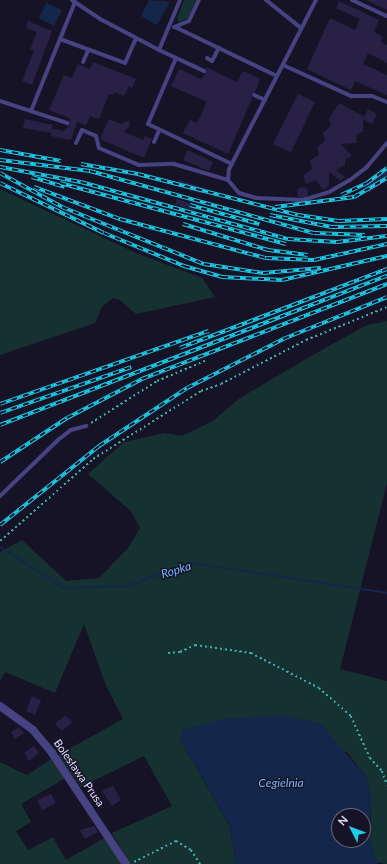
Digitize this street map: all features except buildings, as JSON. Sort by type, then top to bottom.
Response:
[{"type":"street","name":"Bolesława Prusa","points":[[0,706],[33,730],[52,753],[126,864]]},
{"type":"lane","points":[[159,50],[180,0]]},
{"type":"lane","points":[[175,27],[189,21],[199,0]]},
{"type":"lane","points":[[266,0],[301,28]]},
{"type":"lane","points":[[228,180],[232,164],[316,0]]},
{"type":"lane","points":[[352,0],[387,16]]},
{"type":"lane","points":[[31,111],[60,39],[73,1],[136,38],[204,71]]},
{"type":"lane","points":[[170,25],[278,76]]},
{"type":"lane","points":[[60,39],[125,64],[136,38]]},
{"type":"lane","points":[[207,58],[212,61],[219,48]]},
{"type":"lane","points":[[83,62],[88,51]]},
{"type":"lane","points":[[176,58],[148,122],[152,128],[232,164]]},
{"type":"lane","points":[[283,65],[352,96],[372,96],[387,102]]},
{"type":"lane","points":[[254,95],[265,100]]},
{"type":"lane","points":[[0,101],[67,123]]},
{"type":"lane","points":[[76,143],[82,130],[96,136],[99,148],[139,165],[174,164],[228,180],[239,192],[256,198],[282,201],[309,199],[329,192],[350,180],[366,168],[387,142]]},
{"type":"lane","points":[[154,142],[158,131]]},
{"type":"lane","points":[[0,496],[70,430],[86,426]]},
{"type":"path","points":[[0,540],[93,459],[201,391],[221,384],[306,340],[387,307]]},
{"type":"path","points":[[86,426],[157,381],[207,360]]},
{"type":"path","points":[[168,653],[180,652],[195,645],[251,653],[318,688],[351,716],[370,758],[382,771],[387,785]]},
{"type":"path","points":[[131,864],[176,841],[191,850],[200,864]]},
{"type":"green space","points":[[184,0],[196,0],[188,18],[179,23],[177,18]]},
{"type":"green space","points":[[0,189],[136,253],[202,278],[215,297],[136,314],[120,300],[113,298],[102,307],[95,323],[0,355]]},
{"type":"green space","points":[[387,321],[387,483],[340,669],[387,681],[387,864],[376,862],[371,843],[371,801],[367,778],[347,752],[180,739],[230,827],[236,864],[130,864],[112,833],[172,806],[144,756],[81,787],[58,755],[123,719],[105,683],[84,624],[55,693],[5,672],[0,681],[0,552],[22,540],[66,581],[99,578],[128,548],[140,528],[131,511],[88,474],[124,442],[164,433],[182,436],[213,421],[240,398],[367,325]]},
{"type":"green space","points":[[53,758],[67,777],[21,804],[31,822],[16,831],[28,850],[53,837],[66,860],[106,837],[124,864],[0,864],[0,762],[27,775]]},
{"type":"water","points":[[149,0],[170,2],[157,25],[141,16]]},
{"type":"water","points":[[46,3],[62,10],[54,26],[39,18]]},
{"type":"water","name":"Cegielnia","points":[[281,715],[320,723],[367,778],[371,801],[371,808],[331,808],[331,848],[371,848],[371,842],[378,864],[236,864],[230,826],[180,739],[183,730],[222,719]]},
{"type":"waterway","name":"Ropka","points":[[0,547],[64,588],[127,586],[192,563],[387,593]]},
{"type":"railway","points":[[0,150],[61,161]]},
{"type":"railway","points":[[0,160],[90,171],[314,233],[365,235]]},
{"type":"railway","points":[[81,164],[138,174],[298,215],[339,221],[387,219]]},
{"type":"railway","points":[[0,167],[81,182],[288,239],[337,242],[387,236]]},
{"type":"railway","points":[[341,195],[367,183],[387,168]]},
{"type":"railway","points":[[0,173],[62,207],[204,264],[263,273],[321,268]]},
{"type":"railway","points":[[32,177],[64,187]]},
{"type":"railway","points":[[275,207],[354,197],[387,178]]},
{"type":"railway","points":[[0,183],[104,233],[184,266],[222,277],[282,280],[387,256]]},
{"type":"railway","points":[[60,183],[286,244]]},
{"type":"railway","points":[[34,187],[120,219],[266,258],[314,260],[387,244]]},
{"type":"railway","points":[[190,205],[259,224]]},
{"type":"railway","points":[[270,215],[332,227],[387,226]]},
{"type":"railway","points":[[183,224],[268,250],[308,255]]},
{"type":"railway","points":[[180,348],[387,269]]},
{"type":"railway","points":[[0,425],[387,276]]},
{"type":"railway","points":[[0,462],[67,418],[142,379],[387,284]]},
{"type":"railway","points":[[0,525],[99,446],[187,388],[283,339],[387,297]]},
{"type":"railway","points":[[0,404],[209,331]]},
{"type":"railway","points":[[0,413],[131,367]]}]
